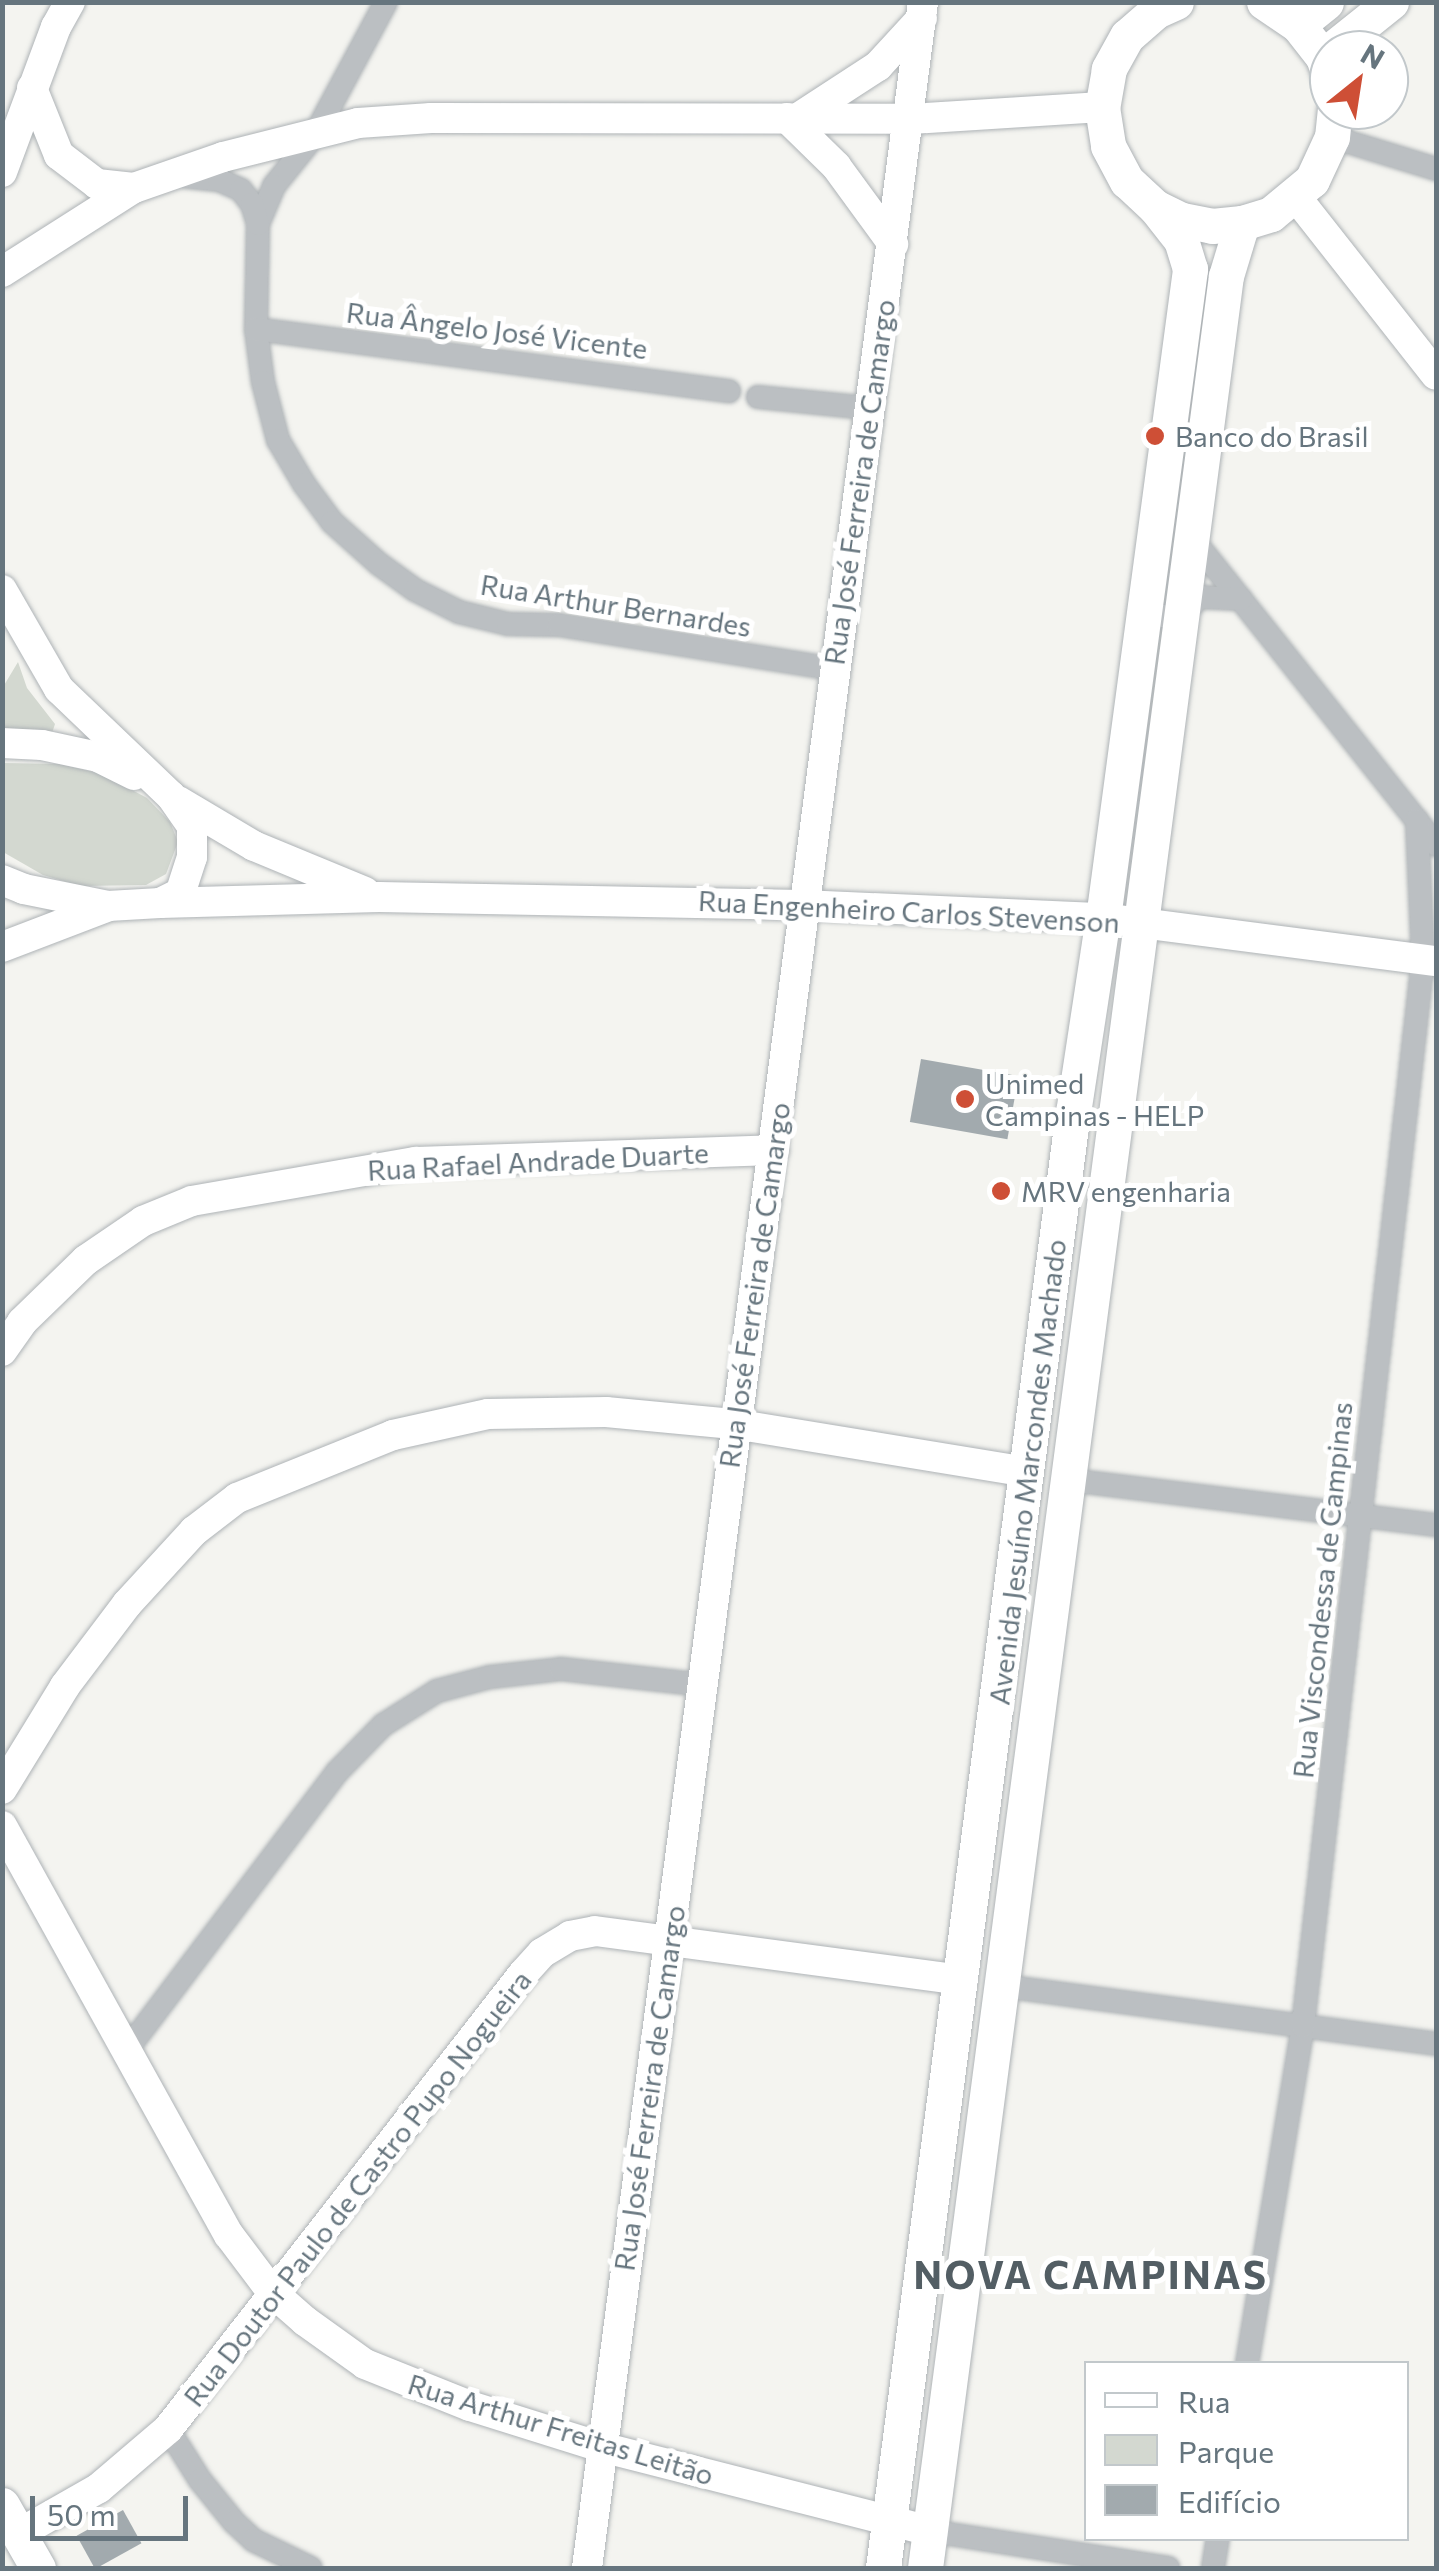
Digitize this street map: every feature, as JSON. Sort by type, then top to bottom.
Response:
[{"type":"main road","points":[[1102,107],[1108,69],[1127,36],[1156,11],[1176,2]]},
{"type":"main road","points":[[1264,2],[1309,37]]},
{"type":"main road","points":[[1298,25],[1326,2]]},
{"type":"main road","points":[[1360,30],[1391,2]]},
{"type":"main road","name":"Avenida Jesuíno Marcondes Machado","points":[[883,2568],[963,1980],[1058,1225],[1104,918],[1190,269],[1181,240],[1156,207],[1126,181],[1108,146],[1102,107]]},
{"type":"main road","points":[[1156,207],[1197,223],[1242,224],[1270,214],[1296,197],[1324,160],[1332,130]]},
{"type":"main road","name":"Avenida Jesuíno Marcondes Machado","points":[[925,2568],[1226,276],[1242,224]]},
{"type":"main road","points":[[1126,744],[1165,749]]},
{"type":"main road","points":[[1078,1078],[1118,1083]]},
{"type":"main road","points":[[1058,1225],[1100,1230]]},
{"type":"main road","points":[[1004,1657],[1046,1661]]},
{"type":"main road","points":[[989,1774],[1031,1776]]},
{"type":"main road","points":[[921,2298],[962,2302]]},
{"type":"main road","points":[[11,2519],[38,2568]]},
{"type":"street","points":[[2,172],[32,88],[70,2]]},
{"type":"street","name":"Rua Arthur Bernardes","points":[[386,2],[314,136],[274,186],[258,224],[256,329],[263,382],[278,440],[304,484],[332,522],[415,590],[459,612],[508,624],[559,626],[833,669]]},
{"type":"street","points":[[792,118],[864,77],[922,10]]},
{"type":"street","name":"Rua José Ferreira de Camargo","points":[[587,2568],[734,1424],[774,1150],[833,669],[911,119],[922,10]]},
{"type":"street","points":[[32,88],[58,155],[98,184],[134,188]]},
{"type":"street","points":[[2,272],[134,188],[223,157],[358,122],[430,118],[911,119],[1102,107]]},
{"type":"street","points":[[792,118],[836,166],[893,244]]},
{"type":"street","points":[[1348,130],[1436,168]]},
{"type":"street","points":[[176,176],[220,180],[240,190],[252,204],[258,224]]},
{"type":"street","points":[[1296,197],[1436,375]]},
{"type":"street","name":"Rua Ângelo José Vicente","points":[[256,329],[729,390]]},
{"type":"street","points":[[758,397],[869,408]]},
{"type":"street","points":[[1192,538],[1436,845]]},
{"type":"street","points":[[2,590],[59,689],[171,796],[192,826],[192,857],[180,893],[160,902]]},
{"type":"street","points":[[1144,614],[1182,618],[1199,597],[1214,594],[1241,599]]},
{"type":"street","points":[[2,743],[42,745],[98,757],[171,796]]},
{"type":"street","name":"Rua Engenheiro Carlos Stevenson","points":[[171,796],[254,846],[379,898]]},
{"type":"street","name":"Rua Viscondessa de Campinas","points":[[1247,2361],[1302,2026],[1360,1517],[1430,960],[1417,820]]},
{"type":"street","points":[[2,880],[24,889],[108,906]]},
{"type":"street","name":"Rua Engenheiro Carlos Stevenson","points":[[108,906],[379,898],[802,904],[1104,918],[1430,960]]},
{"type":"street","points":[[2,947],[108,906]]},
{"type":"street","name":"Rua Rafael Andrade Duarte","points":[[2,1351],[22,1322],[86,1260],[143,1221],[192,1201],[416,1162],[774,1150]]},
{"type":"street","points":[[2,1788],[65,1686],[126,1604],[194,1531],[237,1498],[392,1435],[488,1414],[606,1412],[734,1424],[1027,1472]]},
{"type":"street","points":[[1069,1480],[1436,1526]]},
{"type":"street","points":[[126,2051],[337,1772],[383,1725],[437,1691],[490,1677],[560,1670],[703,1685]]},
{"type":"street","name":"Rua Arthur Freitas Leitão","points":[[2,1826],[228,2235],[272,2292],[365,2364],[452,2400],[602,2447],[888,2521],[1168,2568]]},
{"type":"street","name":"Rua Doutor Paulo de Castro Pupo Nogueira","points":[[11,2519],[99,2488],[168,2429],[542,1953],[570,1936],[595,1932],[963,1980]]},
{"type":"street","points":[[1003,1986],[1436,2044]]},
{"type":"street","points":[[168,2429],[200,2480],[252,2540],[311,2568]]},
{"type":"street","points":[[1213,2568],[1218,2541]]},
{"type":"green space","points":[[18,662],[27,688],[55,724],[52,733],[4,731],[3,687]]},
{"type":"green space","points":[[3,763],[60,764],[102,774],[147,798],[170,822],[178,842],[166,874],[146,885],[80,886],[43,875],[3,852]]},
{"type":"building","name":"Unimed Campinas - HELP","points":[[921,1059],[1018,1076],[1007,1139],[910,1122]]},
{"type":"building","points":[[123,2510],[141,2543],[95,2568],[77,2536]]},
{"type":"place","name":"Banco do Brasil","points":[[1155,436]]},
{"type":"place","name":"Unimed Campinas - HELP","points":[[965,1099]]},
{"type":"place","name":"MRV engenharia","points":[[1001,1191]]},
{"type":"district","name":"NOVA CAMPINAS","points":[[1091,2274]]}]
